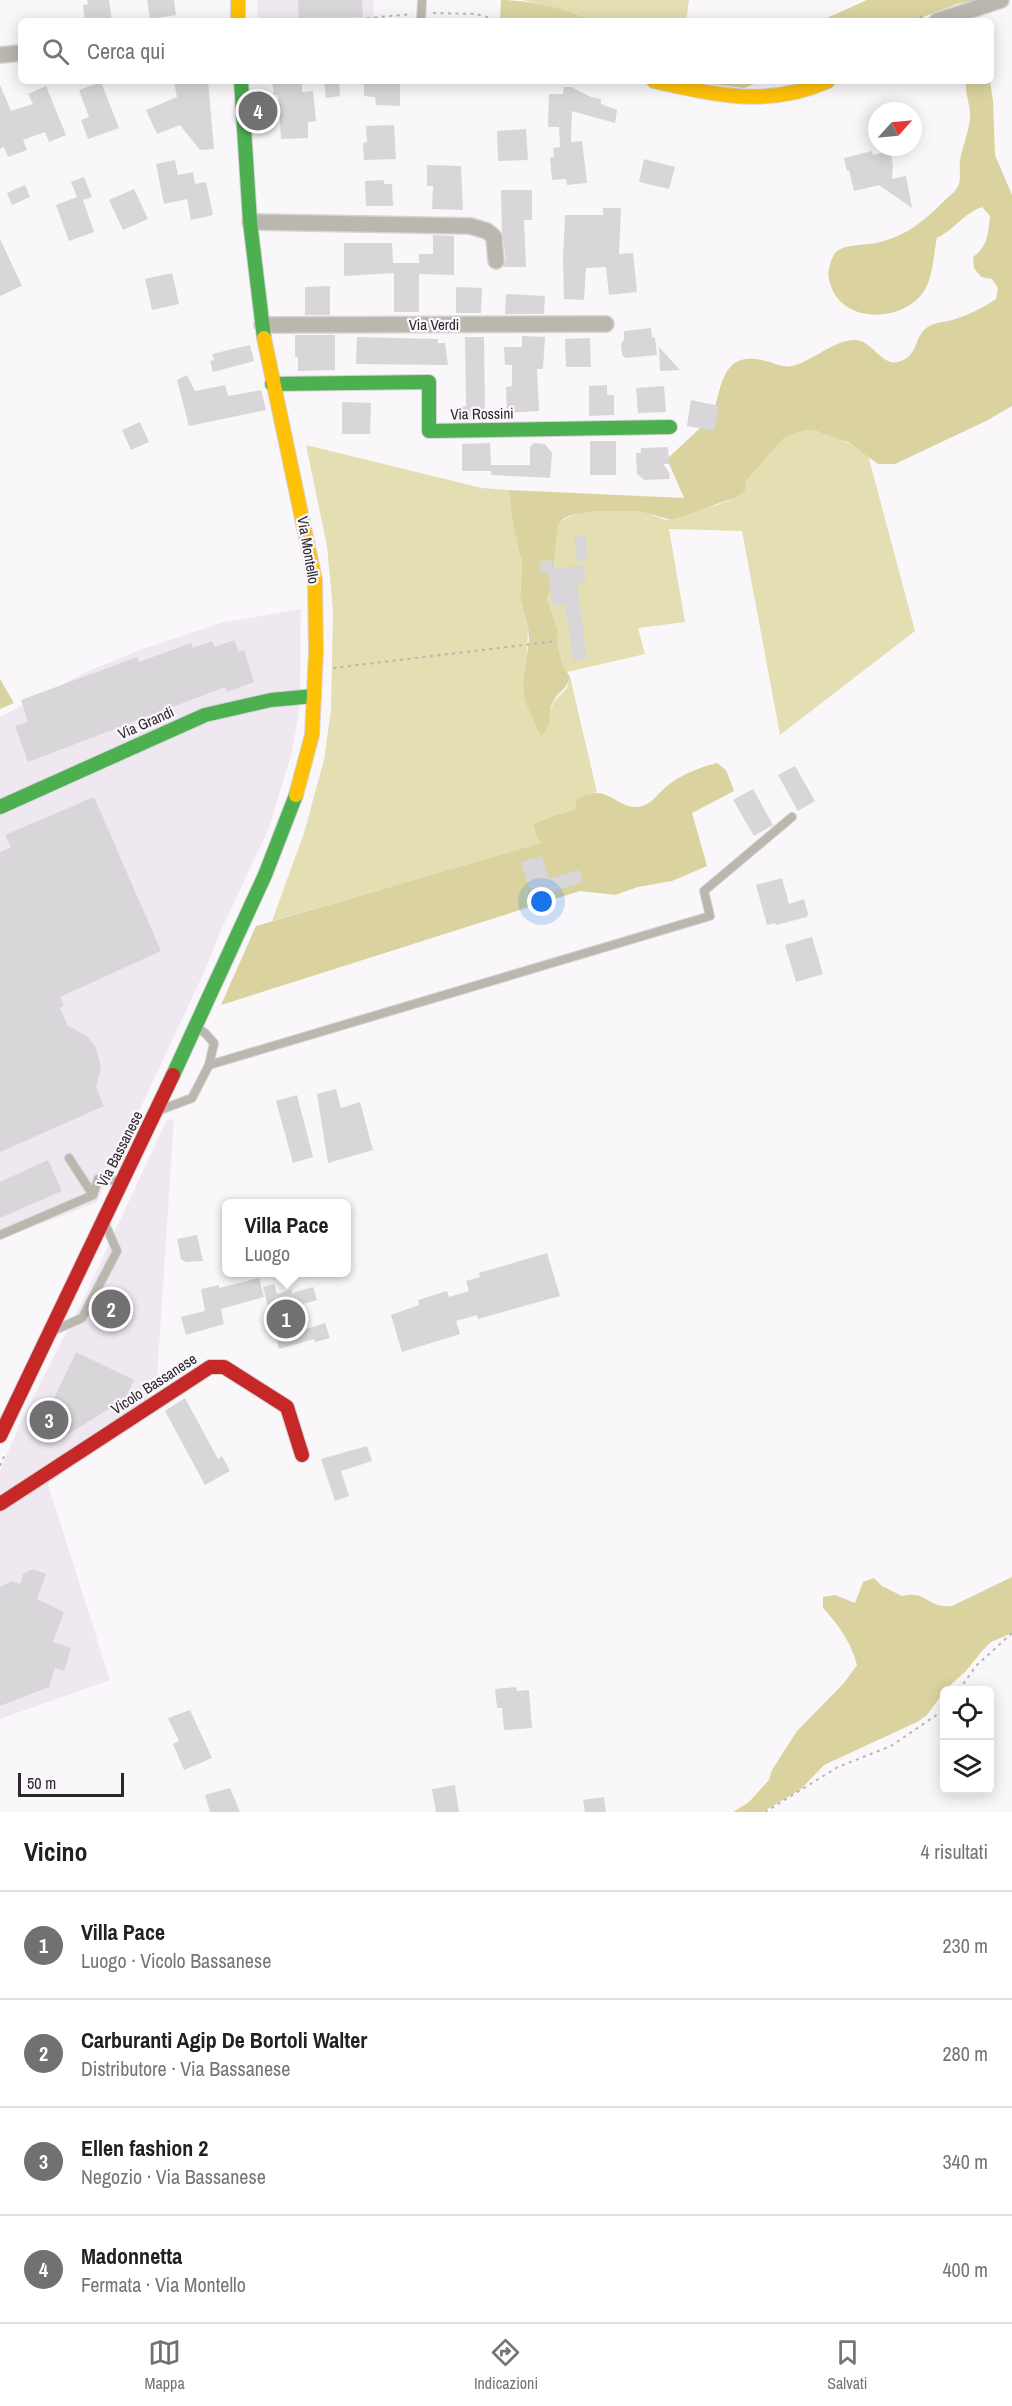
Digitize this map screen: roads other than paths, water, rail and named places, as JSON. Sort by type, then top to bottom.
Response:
[{"type":"main road","points":[[238,0],[238,18]]},
{"type":"main road","name":"Via Montello","points":[[241,84],[250,222],[262,325],[272,384],[305,526],[315,580],[312,735],[297,791],[265,875]]},
{"type":"main road","points":[[668,84],[724,96],[760,98],[792,95],[820,84]]},
{"type":"main road","name":"Via Rossini","points":[[272,384],[429,382],[429,431],[670,427]]},
{"type":"main road","name":"Via Grandi","points":[[0,807],[205,715],[271,700],[314,696]]},
{"type":"main road","name":"Via Bassanese","points":[[5,1440],[48,1332],[156,1112],[265,875]]},
{"type":"main road","name":"Vicolo Bassanese","points":[[0,1504],[210,1367],[224,1367],[287,1407],[302,1455]]},
{"type":"street","points":[[946,18],[1001,0]]},
{"type":"street","points":[[0,55],[18,53]]},
{"type":"street","points":[[250,222],[470,226],[487,231],[494,237],[496,261]]},
{"type":"street","name":"Via Verdi","points":[[262,325],[606,324]]},
{"type":"lane","points":[[421,18],[422,0]]},
{"type":"lane","points":[[209,1065],[710,916],[704,891],[792,817]]},
{"type":"lane","points":[[156,1112],[192,1098],[209,1065],[214,1043],[206,1033],[195,1027]]},
{"type":"lane","points":[[69,1158],[93,1194]]},
{"type":"lane","points":[[0,1235],[93,1194],[98,1179],[121,1181]]},
{"type":"lane","points":[[48,1332],[82,1318],[117,1251],[103,1219]]},
{"type":"place","name":"Madonnetta","points":[[258,111]]},
{"type":"place","name":"Carburanti Agip De Bortoli Walter","points":[[111,1309]]},
{"type":"place","name":"Villa Pace","points":[[286,1319]]},
{"type":"place","name":"Ellen fashion 2","points":[[49,1420]]}]
